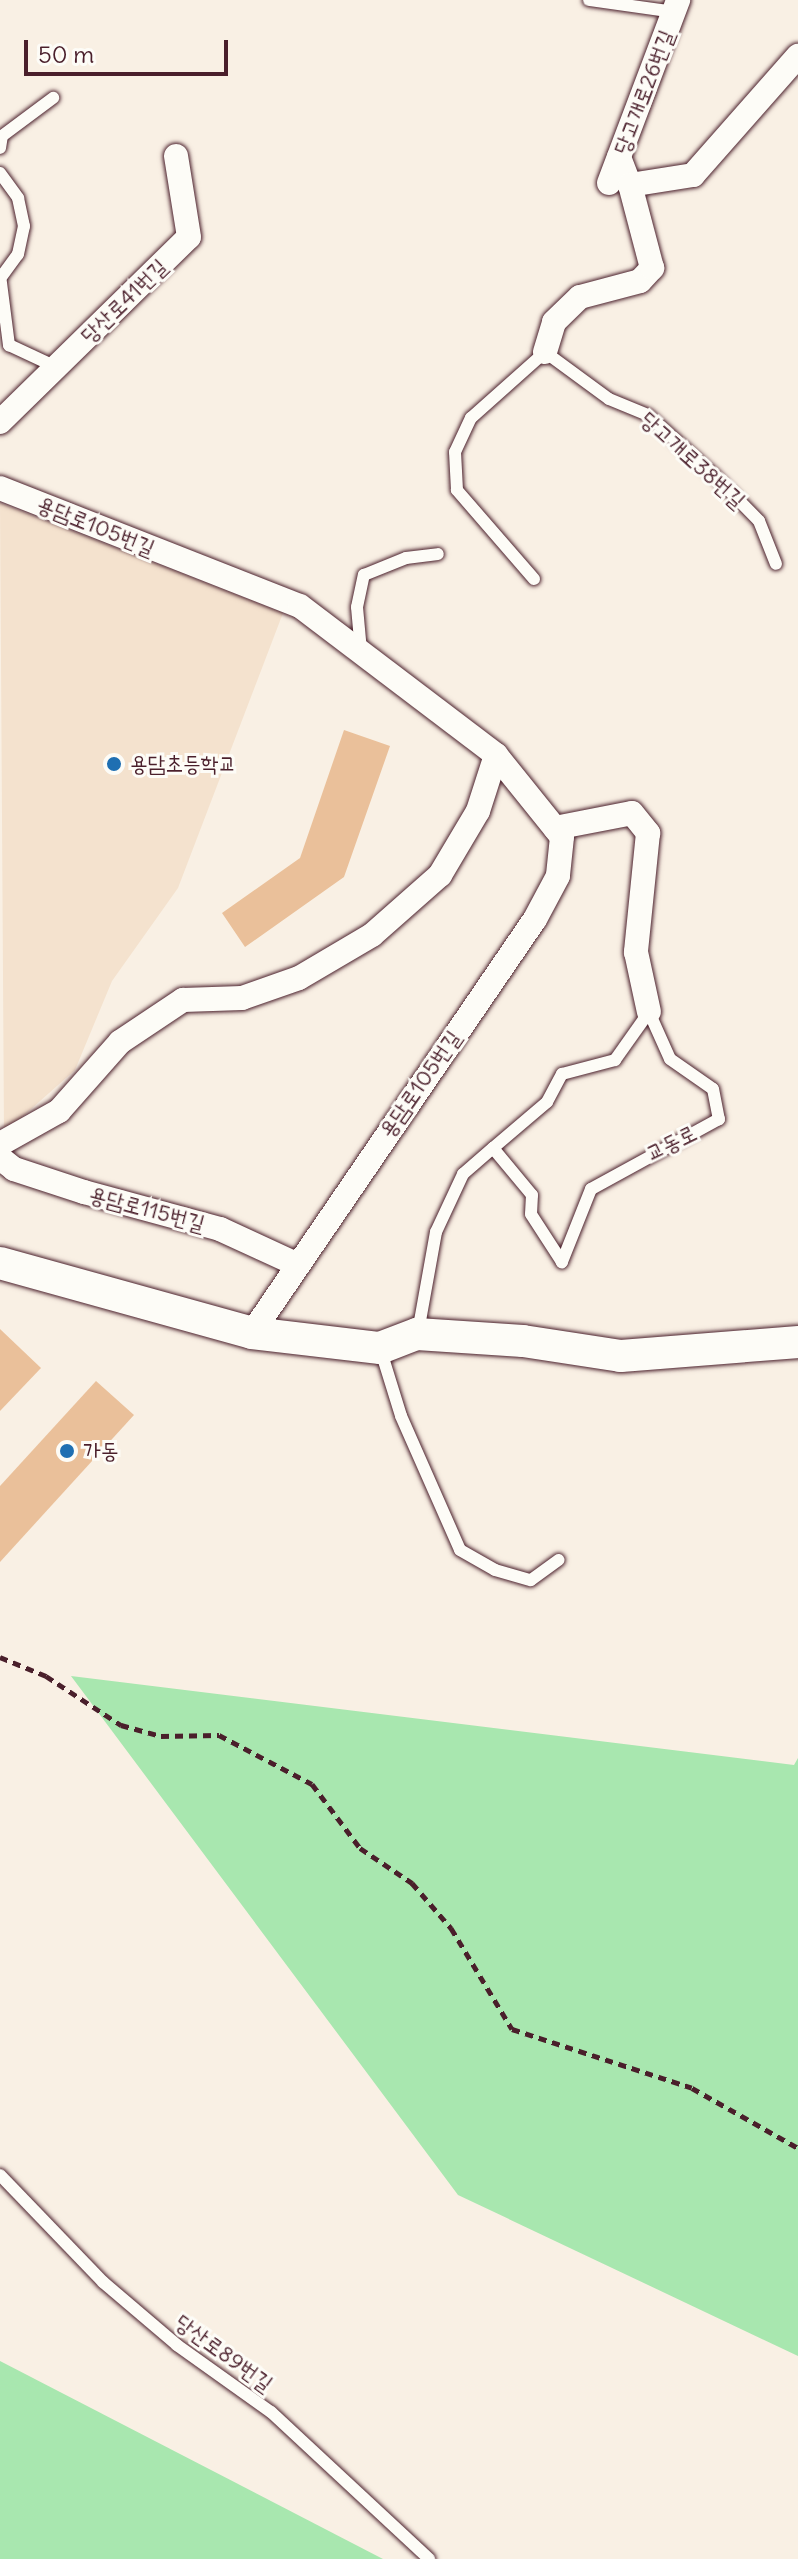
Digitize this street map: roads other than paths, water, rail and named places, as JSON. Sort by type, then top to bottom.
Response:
[{"type":"street","name":"당고개로26번길","points":[[619,184],[619,157],[676,6]]},
{"type":"street","points":[[545,352],[554,322],[580,297],[640,281],[652,268],[619,184],[693,175],[798,56]]},
{"type":"street","name":"당산로41번길","points":[[0,422],[189,237],[176,156]]},
{"type":"street","name":"용담로105번길","points":[[0,488],[300,606],[496,755],[562,837],[558,876],[535,919],[294,1263],[252,1333]]},
{"type":"street","points":[[0,1144],[59,1111],[120,1042],[183,1000],[242,998],[285,983],[372,935],[440,875],[478,811],[496,755]]},
{"type":"street","points":[[555,828],[632,813],[648,833],[636,952],[649,1012]]},
{"type":"street","name":"용담로115번길","points":[[0,1158],[84,1192],[205,1224],[294,1263]]},
{"type":"street","points":[[0,1263],[252,1333],[380,1348],[417,1334],[621,1356],[798,1342]]},
{"type":"lane","points":[[589,0],[676,6]]},
{"type":"lane","points":[[0,148],[2,136],[53,98]]},
{"type":"lane","points":[[0,173],[18,198],[24,226],[18,254],[1,276],[1,320],[9,345],[56,367]]},
{"type":"lane","points":[[534,579],[457,490],[455,452],[471,418],[545,352]]},
{"type":"lane","name":"당고개로38번길","points":[[545,352],[609,399],[648,415],[704,465],[759,521],[776,564]]},
{"type":"lane","points":[[361,651],[357,607],[364,575],[406,558],[438,554]]},
{"type":"lane","points":[[417,1334],[436,1232],[463,1174],[547,1102],[562,1074],[615,1060],[649,1012]]},
{"type":"lane","name":"교동로","points":[[493,1148],[532,1195],[531,1214],[562,1262],[591,1189],[719,1119],[713,1089],[670,1059],[649,1012]]},
{"type":"lane","points":[[380,1348],[401,1416],[460,1550],[495,1570],[531,1580],[559,1560]]},
{"type":"lane","name":"당산로89번길","points":[[0,2175],[103,2282],[177,2345],[271,2412],[429,2559]]},
{"type":"place","name":"용담초등학교","points":[[114,764]]},
{"type":"place","name":"가동","points":[[67,1451]]}]
